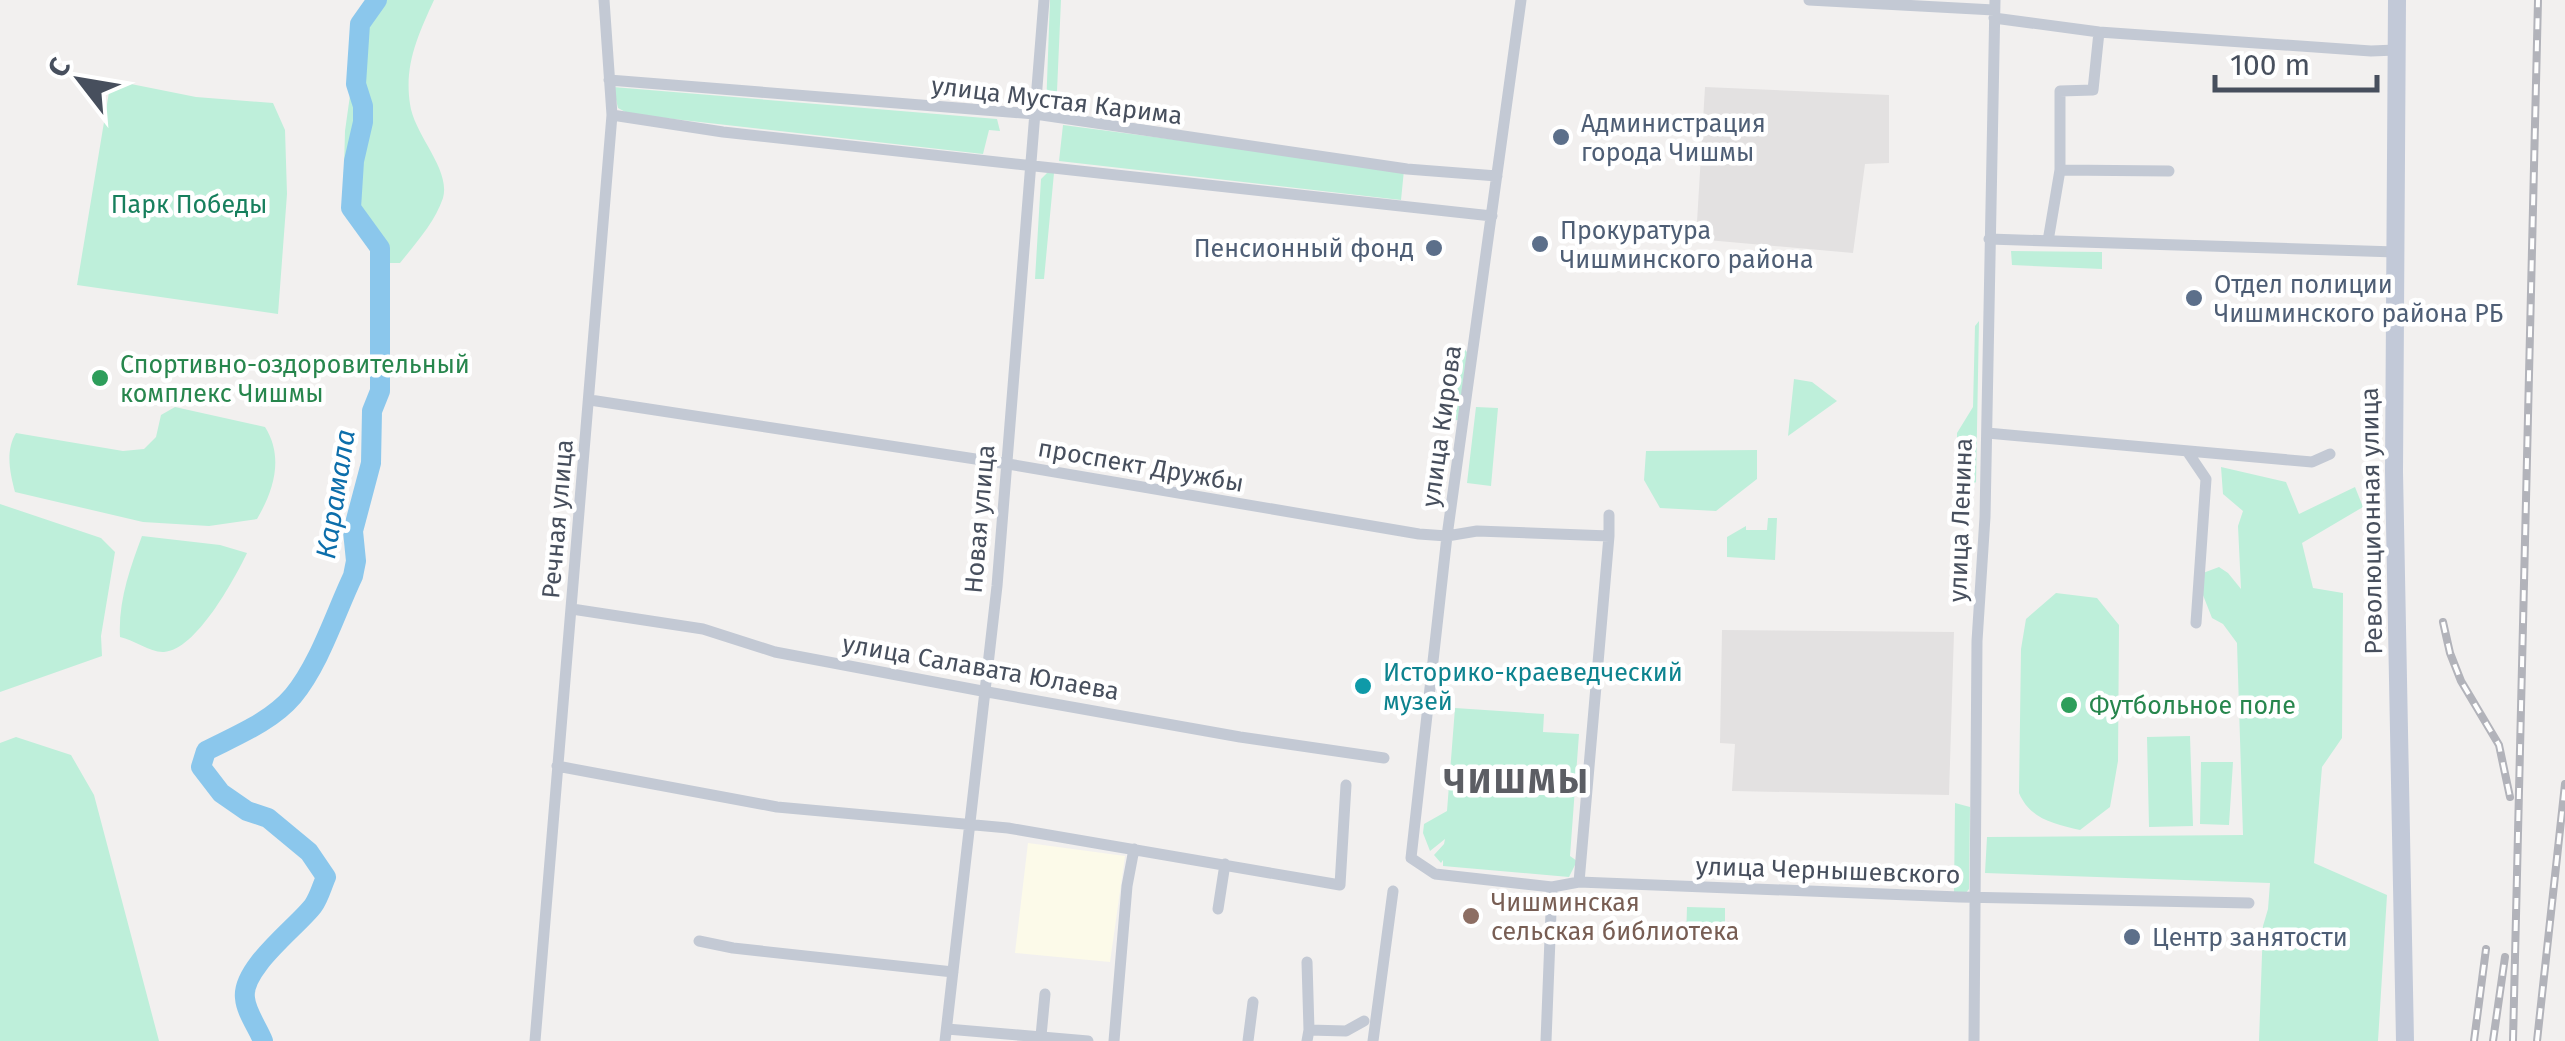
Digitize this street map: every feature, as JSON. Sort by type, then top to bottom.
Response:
[{"type":"main road","name":"Революционная улица","points":[[2397,0],[2394,472],[2405,1041]]},
{"type":"street","name":"Речная улица","points":[[535,1041],[612,115],[604,0]]},
{"type":"street","name":"Новая улица","points":[[946,1035],[1008,464],[1044,0]]},
{"type":"street","name":"улица Кирова","points":[[1411,858],[1448,536],[1521,0]]},
{"type":"street","points":[[1809,0],[1994,9],[2099,32],[2396,50]]},
{"type":"street","name":"улица Ленина","points":[[1974,1041],[1977,641],[1986,518],[1994,9]]},
{"type":"street","points":[[2048,241],[2060,170],[2060,90],[2093,90],[2099,32]]},
{"type":"street","name":"улица Мустая Карима","points":[[609,80],[1035,114],[1388,167],[1497,176]]},
{"type":"street","points":[[612,115],[724,132],[1492,216]]},
{"type":"street","points":[[2060,170],[2169,171]]},
{"type":"street","points":[[1989,239],[2396,252]]},
{"type":"street","name":"проспект Дружбы","points":[[590,400],[1008,464],[1322,520],[1448,536],[1477,530],[1609,536]]},
{"type":"street","points":[[1987,433],[2312,462],[2330,454]]},
{"type":"street","points":[[2187,451],[2206,479],[2196,624]]},
{"type":"street","points":[[1579,882],[1609,516]]},
{"type":"street","name":"улица Салавата Юлаева","points":[[572,609],[703,629],[775,652],[982,690],[1240,737],[1384,758]]},
{"type":"street","points":[[557,766],[777,807],[969,824],[1340,885],[1346,785]]},
{"type":"street","points":[[1114,1041],[1122,932],[1134,849]]},
{"type":"street","name":"улица Чернышевского","points":[[1411,858],[1435,874],[1552,886],[1579,882],[2248,903]]},
{"type":"street","points":[[1218,909],[1226,864]]},
{"type":"street","points":[[1546,1041],[1552,886]]},
{"type":"street","points":[[1373,1041],[1393,892]]},
{"type":"street","points":[[699,941],[953,972]]},
{"type":"street","points":[[1308,962],[1310,1038],[1346,1032],[1364,1021]]},
{"type":"street","points":[[1041,1036],[1045,994]]},
{"type":"street","points":[[1248,1041],[1252,1002]]},
{"type":"street","points":[[946,1035],[1041,1036],[1088,1041]]},
{"type":"shaded area","points":[[1705,87],[1889,95],[1889,163],[1865,164],[1853,253],[1696,239]]},
{"type":"shaded area","points":[[1722,630],[1954,632],[1949,795],[1732,791],[1735,744],[1720,743]]},
{"type":"shaded area","points":[[1028,843],[1125,856],[1110,962],[1015,953]]},
{"type":"green space","points":[[377,0],[434,0],[414,50],[409,90],[413,116],[442,175],[443,198],[430,224],[400,263],[380,263],[343,205],[345,131],[360,24]]},
{"type":"green space","points":[[1050,0],[1061,0],[1056,114],[1047,113],[1046,109]]},
{"type":"green space","name":"Парк Победы","points":[[111,80],[196,97],[273,103],[285,130],[287,194],[278,314],[77,285]]},
{"type":"green space","points":[[613,87],[997,119],[1000,131],[989,130],[983,154],[629,114],[618,108]]},
{"type":"green space","points":[[1063,125],[1404,170],[1401,200],[1059,161]]},
{"type":"green space","points":[[1054,173],[1044,279],[1035,279],[1041,179]]},
{"type":"green space","points":[[2011,251],[2102,252],[2102,269],[2012,265]]},
{"type":"green space","points":[[1979,321],[1976,482],[1968,488],[1957,487],[1957,433],[1973,407],[1975,326]]},
{"type":"green space","points":[[1450,347],[1465,349],[1468,354],[1459,420],[1439,421]]},
{"type":"green space","points":[[1794,379],[1812,382],[1837,401],[1788,436]]},
{"type":"green space","points":[[175,407],[265,427],[275,462],[268,497],[257,519],[209,526],[143,522],[15,492],[10,455],[16,433],[123,451],[144,449],[156,437],[161,415]]},
{"type":"green space","points":[[1476,407],[1498,408],[1491,486],[1467,483]]},
{"type":"green space","points":[[1757,450],[1757,479],[1716,511],[1660,508],[1644,480],[1646,451]]},
{"type":"green space","points":[[2221,467],[2286,482],[2299,514],[2355,487],[2363,507],[2302,543],[2313,588],[2343,593],[2342,738],[2322,767],[2314,863],[2387,895],[2378,1041],[2259,1041],[2263,926],[2270,883],[1985,873],[1987,837],[2243,835],[2237,643],[2223,624],[2212,618],[2201,590],[2203,573],[2219,567],[2241,589],[2238,526],[2243,511],[2223,494]]},
{"type":"green space","points":[[0,504],[101,538],[115,552],[101,636],[102,656],[0,692]]},
{"type":"green space","points":[[1768,518],[1777,518],[1775,560],[1727,557],[1727,537],[1746,526],[1746,530],[1767,530]]},
{"type":"green space","points":[[142,536],[220,545],[247,553],[201,627],[176,648],[164,652],[120,637],[123,598]]},
{"type":"green space","name":"Футбольное поле","points":[[2056,593],[2097,598],[2119,625],[2118,761],[2110,807],[2080,830],[2036,815],[2019,793],[2021,649],[2026,619]]},
{"type":"green space","points":[[1455,708],[1544,714],[1543,732],[1579,734],[1570,856],[1577,861],[1569,877],[1443,866],[1443,860],[1441,863],[1434,855],[1445,839],[1430,851],[1424,824],[1447,811]]},
{"type":"green space","points":[[2190,736],[2193,826],[2149,827],[2147,737]]},
{"type":"green space","points":[[16,737],[71,755],[94,795],[159,1041],[0,1041],[0,743]]},
{"type":"green space","points":[[2201,762],[2233,762],[2229,825],[2200,824]]},
{"type":"green space","points":[[1955,803],[1970,807],[1969,889],[1965,894],[1954,895]]},
{"type":"green space","points":[[1687,907],[1725,908],[1725,942],[1686,940]]},
{"type":"waterway","name":"Карамала","points":[[263,1041],[248,1009],[246,986],[261,961],[313,906],[326,877],[309,852],[268,818],[247,811],[221,793],[201,767],[206,751],[263,721],[293,696],[319,654],[353,576],[353,531],[371,463],[372,411],[380,391],[380,248],[351,208],[354,161],[363,122],[356,84],[360,24],[377,0]]},
{"type":"railway","points":[[2513,1041],[2538,0]]},
{"type":"railway","points":[[2443,622],[2461,681],[2499,745],[2510,797]]},
{"type":"railway","points":[[2537,1041],[2565,784]]},
{"type":"railway","points":[[2474,1041],[2486,949]]},
{"type":"railway","points":[[2493,1041],[2505,957]]},
{"type":"place","name":"Администрация города Чишмы","points":[[1561,137]]},
{"type":"place","name":"Прокуратура Чишминского района","points":[[1540,244]]},
{"type":"place","name":"Пенсионный фонд","points":[[1434,248]]},
{"type":"place","name":"Отдел полиции Чишминского района РБ","points":[[2194,298]]},
{"type":"place","name":"Спортивно-оздоровительный комплекс Чишмы","points":[[100,378]]},
{"type":"place","name":"Историко-краеведческий музей","points":[[1363,686]]},
{"type":"place","name":"Футбольное поле","points":[[2069,705]]},
{"type":"place","name":"Чишминская сельская библиотека","points":[[1471,916]]},
{"type":"place","name":"Центр занятости","points":[[2132,937]]},
{"type":"district","name":"ЧИШМЫ","points":[[1517,781]]}]
